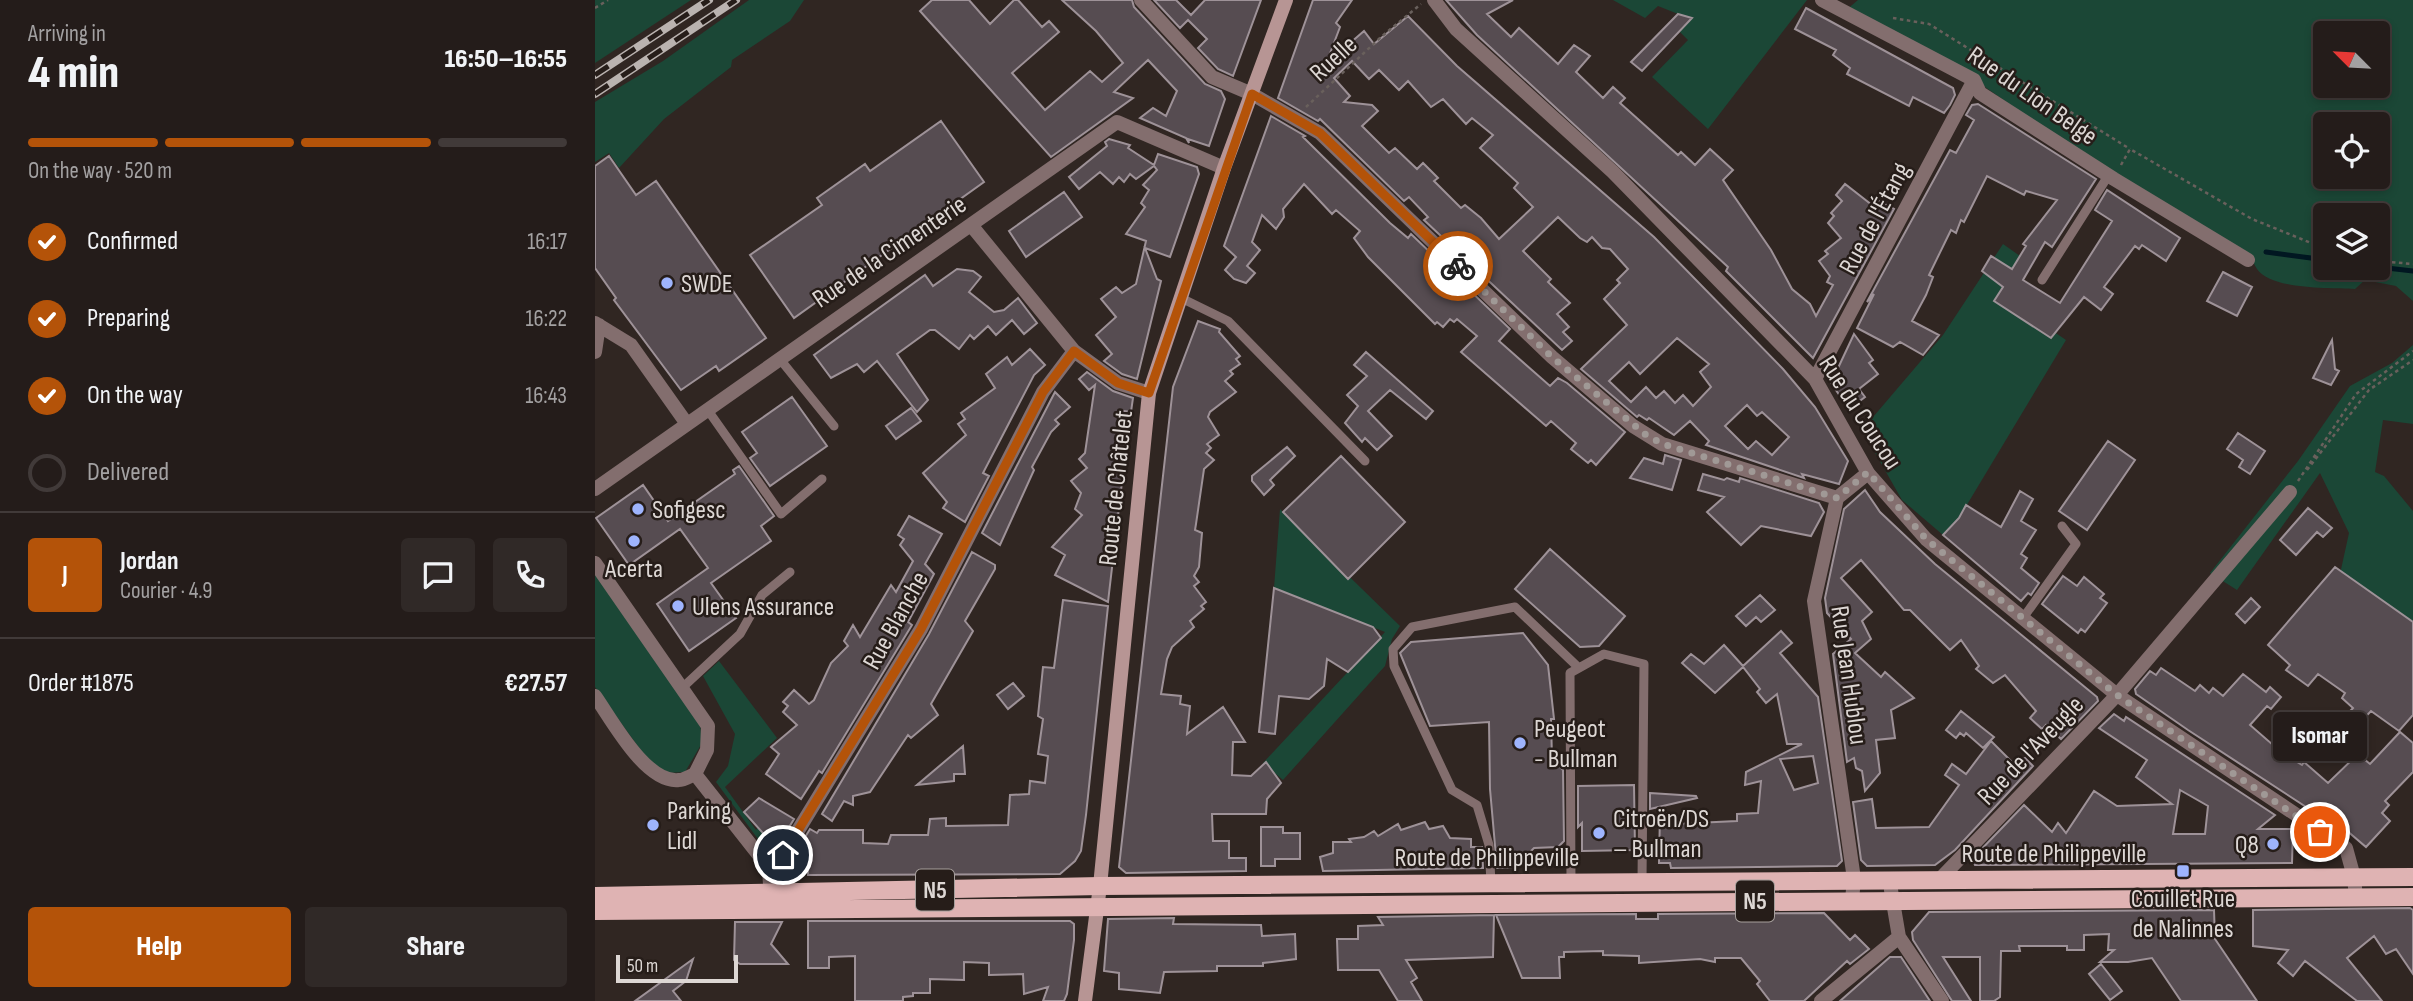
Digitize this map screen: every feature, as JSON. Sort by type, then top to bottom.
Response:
[{"type":"main road","name":"Route de Châtelet","points":[[1085,1001],[1100,886],[1149,393],[1224,168],[1286,0]]},
{"type":"main road","name":"Route de Philippeville","points":[[771,902],[1100,886],[1891,878],[2413,877]]},
{"type":"main road","name":"N5","points":[[595,896],[771,902]]},
{"type":"main road","name":"Route de Philippeville","points":[[771,902],[1096,909],[1892,899],[2413,897]]},
{"type":"main road","name":"N5","points":[[595,911],[771,902]]},
{"type":"street","points":[[1141,0],[1212,77],[1297,117],[1320,133],[1552,357],[1633,426],[1663,444],[1837,498],[1868,472]]},
{"type":"street","name":"Rue du Coucou","points":[[1434,0],[1456,29],[1613,172],[1815,379],[1868,472],[1926,539],[2117,695],[2346,848],[2354,877],[2356,898]]},
{"type":"street","name":"Rue du Lion Belge","points":[[1822,0],[1974,80],[1980,93],[2248,260]]},
{"type":"street","name":"Rue de l'Étang","points":[[1815,379],[1974,80]]},
{"type":"street","name":"Rue de la Cimenterie","points":[[595,489],[1117,122],[1224,168]]},
{"type":"street","points":[[971,225],[1074,351],[1118,383],[1149,393]]},
{"type":"street","points":[[595,352],[597,324],[631,345],[687,424]]},
{"type":"street","name":"Rue Blanche","points":[[769,868],[783,855],[921,629],[1043,392],[1074,351]]},
{"type":"street","name":"Rue de l'Aveugle","points":[[1939,880],[2117,695],[2290,492]]},
{"type":"street","name":"Rue Jean Hublou","points":[[1837,498],[1814,601],[1854,879],[1852,900]]},
{"type":"street","points":[[595,562],[708,726],[707,750],[695,774],[678,780],[662,777],[644,764],[595,696]]},
{"type":"street","points":[[695,774],[769,868],[771,902]]},
{"type":"street","points":[[1891,878],[1899,937],[1941,1001]]},
{"type":"street","points":[[1821,1001],[1899,937]]},
{"type":"lane","points":[[2042,280],[2111,177]]},
{"type":"lane","points":[[1181,298],[1228,321],[1365,461]]},
{"type":"lane","points":[[779,358],[834,426]]},
{"type":"lane","points":[[707,409],[781,514],[822,479]]},
{"type":"lane","points":[[2023,618],[2076,544],[2062,526]]},
{"type":"lane","points":[[682,688],[740,634],[762,595],[790,572]]},
{"type":"lane","points":[[1490,883],[1489,845],[1477,805],[1452,790],[1394,666],[1393,649],[1412,627],[1515,607],[1579,668]]},
{"type":"lane","points":[[1571,883],[1570,673],[1604,654],[1644,664],[1641,882]]},
{"type":"path","points":[[595,8],[608,0]]},
{"type":"path","name":"Ruelle","points":[[1297,117],[1381,37],[1427,0]]},
{"type":"path","points":[[1929,24],[2130,149],[2252,219],[2313,244]]},
{"type":"path","points":[[2111,177],[2130,149]]},
{"type":"path","points":[[2390,262],[2413,264]]},
{"type":"path","points":[[2290,492],[2356,394],[2413,351]]},
{"type":"path","points":[[2290,492],[2369,390],[2413,360]]},
{"type":"green space","points":[[595,0],[691,0],[595,63]]},
{"type":"green space","points":[[749,0],[804,0],[790,21],[732,60],[731,67],[664,119],[619,168],[609,153],[595,162],[595,102],[663,61]]},
{"type":"green space","points":[[1613,0],[1807,0],[1708,129],[1652,77],[1688,40],[1679,31],[1678,14],[1658,6],[1645,18]]},
{"type":"green space","points":[[1858,0],[2413,0],[2413,301],[2396,286],[2365,280],[2355,289],[2288,284],[2264,276],[2250,254],[2075,148],[1952,64],[1873,22],[1845,11]]},
{"type":"green space","points":[[2003,244],[2020,256],[1994,301],[2040,330],[2044,325],[2066,340],[1959,518],[1943,535],[1902,500],[1862,430],[1943,335]]},
{"type":"green space","points":[[2413,345],[2413,424],[2383,420],[2375,472],[2384,476],[2413,511],[2413,623],[2340,574],[2349,533],[2320,473],[2237,590],[2210,573],[2298,461],[2350,386],[2392,363]]},
{"type":"green space","points":[[1280,509],[1400,626],[1392,639],[1385,666],[1283,780],[1263,763],[1385,632],[1274,588]]},
{"type":"green space","points":[[595,571],[700,723],[702,743],[685,772],[665,773],[650,763],[595,687]]},
{"type":"green space","points":[[719,661],[777,738],[725,787],[756,830],[761,823],[779,835],[766,850],[716,782],[728,766],[735,734],[703,676]]},
{"type":"building","points":[[932,0],[969,0],[990,24],[1014,0],[1018,0],[1042,27],[1049,21],[1059,32],[1012,73],[1045,110],[1090,71],[1102,82],[1123,63],[1096,31],[1062,0],[1132,0],[1134,7],[1205,84],[1221,91],[1225,99],[1209,146],[1188,139],[1189,143],[1186,138],[1140,118],[1153,108],[1166,116],[1177,91],[1148,60],[1114,92],[1133,98],[1051,157],[920,11]]},
{"type":"building","points":[[1154,0],[1176,0],[1191,15],[1205,0],[1261,0],[1233,76],[1218,69],[1198,48],[1207,39],[1188,20],[1180,28]]},
{"type":"building","points":[[1313,0],[1352,0],[1336,23],[1340,27],[1326,64],[1364,31],[1374,44],[1408,16],[1457,66],[1654,237],[1783,369],[1815,407],[1848,461],[1839,484],[1802,474],[1804,478],[1706,445],[1709,441],[1690,421],[1674,435],[1649,418],[1647,420],[1639,415],[1637,417],[1581,369],[1627,325],[1604,299],[1620,283],[1617,280],[1628,269],[1610,249],[1602,248],[1592,237],[1587,242],[1580,238],[1558,217],[1523,251],[1551,279],[1548,282],[1570,303],[1557,314],[1569,327],[1563,332],[1572,341],[1562,350],[1424,220],[1428,217],[1409,197],[1404,201],[1320,119],[1318,121],[1278,98]],"holes":[[[1352,61],[1369,79],[1379,70],[1399,90],[1408,81],[1431,107],[1443,99],[1466,124],[1472,118],[1493,135],[1480,148],[1518,183],[1514,188],[1533,207],[1499,239],[1481,218],[1465,205],[1461,208],[1434,181],[1438,178],[1423,163],[1417,169],[1395,148],[1389,153],[1362,126],[1378,111],[1372,105],[1344,102],[1350,96],[1334,78]],[[1677,338],[1709,364],[1700,372],[1711,387],[1693,406],[1683,395],[1675,403],[1664,391],[1656,398],[1646,387],[1631,402],[1609,381],[1629,362],[1640,374]],[[1747,405],[1757,416],[1762,412],[1789,437],[1772,455],[1756,441],[1748,449],[1725,426]]]},
{"type":"building","points":[[1446,0],[1513,0],[1487,14],[1511,37],[1519,28],[1558,64],[1574,45],[1590,56],[1576,72],[1603,98],[1613,87],[1625,98],[1620,103],[1678,155],[1681,152],[1695,165],[1710,149],[1733,170],[1723,180],[1771,250],[1792,289],[1810,304],[1816,316],[1833,285],[1827,282],[1830,276],[1819,261],[1828,254],[1825,251],[1841,238],[1828,223],[1834,216],[1831,213],[1842,201],[1836,195],[1845,184],[1872,205],[1875,199],[1894,209],[1813,358],[1726,271],[1728,267],[1477,35]]},
{"type":"building","points":[[1806,8],[1953,88],[1955,95],[1950,105],[1944,113],[1913,97],[1909,106],[1847,74],[1850,68],[1833,55],[1836,50],[1795,29]]},
{"type":"building","points":[[1678,14],[1692,18],[1642,71],[1631,62]]},
{"type":"building","points":[[1978,104],[2096,179],[2052,247],[2045,242],[2023,280],[2060,303],[2112,221],[2095,210],[2107,190],[2180,238],[2166,261],[2142,245],[2139,249],[2135,246],[2104,287],[2113,294],[2101,310],[2084,297],[2051,338],[1994,301],[2003,287],[1982,271],[1991,256],[2012,269],[2026,246],[2023,244],[2057,200],[2026,191],[2024,195],[1987,176],[1964,222],[1961,220],[1956,233],[1951,230],[1929,275],[1933,277],[1926,295],[1912,321],[1939,335],[1923,355],[1900,342],[1893,347],[1857,328],[1874,294],[1867,302],[1950,150],[1956,153],[1974,120],[1966,115],[1972,105]]},
{"type":"building","points":[[1271,116],[1305,136],[1303,137],[1390,223],[1408,238],[1411,234],[1510,329],[1499,341],[1550,386],[1558,378],[1567,383],[1625,432],[1596,465],[1591,460],[1588,463],[1571,449],[1576,443],[1551,421],[1546,426],[1461,352],[1477,336],[1457,319],[1454,322],[1450,319],[1443,327],[1437,322],[1435,324],[1368,257],[1354,238],[1360,231],[1336,210],[1332,214],[1304,184],[1283,209],[1284,217],[1276,229],[1262,215],[1252,242],[1260,250],[1247,266],[1255,273],[1246,283],[1234,279],[1225,270],[1236,257],[1224,246]]},
{"type":"building","points":[[941,121],[984,182],[794,318],[750,255],[822,205],[817,198],[865,164],[870,171]]},
{"type":"building","points":[[1109,139],[1130,145],[1128,148],[1154,165],[1158,154],[1197,167],[1199,174],[1170,257],[1145,248],[1157,279],[1161,281],[1137,379],[1122,374],[1104,361],[1112,354],[1096,335],[1116,317],[1101,299],[1116,287],[1122,293],[1136,284],[1146,241],[1126,234],[1145,207],[1141,203],[1149,190],[1143,185],[1157,170],[1154,166],[1136,179],[1130,174],[1124,182],[1119,177],[1113,184],[1100,172],[1079,189],[1069,177],[1107,146],[1105,142]]},
{"type":"building","name":"SWDE","points":[[609,156],[636,195],[656,181],[766,338],[719,371],[716,366],[681,390],[614,300],[616,298],[595,268],[595,166]]},
{"type":"building","points":[[1064,192],[1082,217],[1026,257],[1009,231]]},
{"type":"building","points":[[957,269],[973,271],[981,277],[969,292],[994,312],[1004,310],[1018,298],[1037,323],[1024,334],[1012,320],[996,335],[988,326],[974,339],[970,335],[959,349],[935,330],[930,330],[897,354],[928,400],[917,412],[877,361],[864,372],[857,364],[831,378],[814,355],[925,275],[933,286]]},
{"type":"building","points":[[2223,272],[2252,287],[2237,316],[2207,301]]},
{"type":"building","points":[[1198,321],[1220,329],[1219,332],[1240,356],[1236,359],[1240,364],[1230,371],[1233,374],[1225,381],[1236,392],[1210,412],[1208,417],[1219,435],[1207,444],[1211,448],[1206,453],[1214,460],[1204,469],[1195,530],[1202,533],[1199,567],[1194,576],[1199,582],[1194,586],[1206,602],[1201,606],[1204,609],[1190,621],[1194,627],[1172,647],[1167,659],[1161,694],[1181,696],[1180,704],[1190,706],[1187,734],[1223,707],[1245,742],[1233,742],[1232,775],[1251,776],[1266,762],[1281,783],[1267,799],[1266,814],[1212,814],[1213,841],[1229,841],[1229,858],[1246,858],[1246,871],[1126,873],[1119,867],[1173,387]]},
{"type":"building","points":[[1854,334],[1873,360],[1869,363],[1878,374],[1859,389],[1865,397],[1849,409],[1831,383]]},
{"type":"building","points":[[2332,340],[2335,369],[2339,371],[2331,385],[2313,378]]},
{"type":"building","points":[[1030,349],[1045,365],[1034,375],[983,473],[989,476],[965,522],[943,508],[947,502],[923,473],[966,435],[958,424],[965,419],[961,413],[995,388],[986,374],[1007,357],[1012,365]]},
{"type":"building","points":[[1366,352],[1433,411],[1426,419],[1390,390],[1368,411],[1392,436],[1377,450],[1365,438],[1362,442],[1345,423],[1358,406],[1347,395],[1367,376],[1354,365]]},
{"type":"building","points":[[1087,372],[1113,391],[1133,398],[1131,412],[1123,411],[1125,456],[1108,602],[1055,575],[1065,555],[1052,547],[1082,515],[1075,509],[1081,493],[1071,481],[1087,468],[1079,459],[1085,453],[1095,385],[1089,390],[1079,379]]},
{"type":"building","points":[[1055,392],[1070,407],[1055,420],[1059,424],[1051,432],[1032,467],[1034,470],[1000,545],[982,533]]},
{"type":"building","points":[[792,397],[827,446],[770,486],[750,458],[757,453],[742,432]]},
{"type":"building","points":[[911,408],[921,421],[896,439],[886,426]]},
{"type":"building","points":[[2238,433],[2265,451],[2250,474],[2239,467],[2243,460],[2227,449]]},
{"type":"building","points":[[2108,441],[2135,460],[2087,530],[2059,511]]},
{"type":"building","points":[[1287,447],[1295,456],[1270,480],[1274,485],[1264,495],[1252,481],[1252,476]]},
{"type":"building","points":[[1665,455],[1681,460],[1672,490],[1630,478],[1644,458],[1663,464]]},
{"type":"building","points":[[1341,456],[1405,522],[1348,579],[1283,512]]},
{"type":"building","points":[[739,466],[774,516],[761,526],[771,541],[711,583],[736,618],[689,651],[657,604],[708,568],[680,529],[629,565],[596,518],[643,485],[668,521],[735,474],[733,470]]},
{"type":"building","points":[[1703,474],[1739,482],[1740,478],[1819,503],[1824,512],[1811,536],[1761,526],[1741,545],[1707,512],[1724,497],[1698,490]]},
{"type":"building","points":[[1865,490],[1880,512],[1935,564],[2097,697],[2098,701],[2061,739],[2046,725],[2042,729],[2030,718],[2036,711],[2005,675],[1993,683],[1976,669],[1979,666],[1961,640],[1950,650],[1910,610],[1904,610],[1861,560],[1841,578],[1872,612],[1862,621],[1871,639],[1855,653],[1881,677],[1885,672],[1914,698],[1891,710],[1895,738],[1876,740],[1880,773],[1865,791],[1862,771],[1856,768],[1854,758],[1847,762],[1833,654],[1851,639],[1827,613],[1825,598],[1844,509]]},
{"type":"building","points":[[2020,491],[2033,499],[2021,521],[2036,530],[2021,554],[2027,558],[2021,568],[2039,583],[2031,595],[2028,593],[2021,601],[1943,535],[1959,518],[1966,505],[2001,527]]},
{"type":"building","points":[[2308,508],[2332,528],[2323,537],[2317,532],[2296,555],[2280,540]]},
{"type":"building","points":[[909,516],[942,534],[925,564],[934,574],[908,622],[912,625],[822,773],[819,771],[801,799],[766,774],[779,754],[771,747],[797,725],[783,712],[788,706],[783,702],[794,690],[809,704],[814,700],[831,663],[848,646],[844,641],[853,625],[860,637],[891,585],[896,592],[913,561],[900,545],[904,539],[898,535]]},
{"type":"building","points":[[1550,549],[1625,616],[1599,646],[1580,647],[1515,589]]},
{"type":"building","points":[[972,552],[995,565],[995,569],[965,621],[973,631],[931,704],[938,715],[911,738],[908,735],[870,792],[853,796],[853,805],[844,801],[832,821],[822,814],[929,634]]},
{"type":"building","points":[[2335,567],[2413,622],[2413,715],[2399,731],[2371,711],[2340,744],[2329,734],[2353,708],[2342,698],[2345,693],[2318,674],[2308,686],[2286,670],[2290,665],[2268,645]]},
{"type":"building","points":[[2063,576],[2077,586],[2084,577],[2104,594],[2100,598],[2107,603],[2085,632],[2081,629],[2078,633],[2042,604]]},
{"type":"building","points":[[1274,588],[1373,627],[1381,638],[1348,672],[1327,659],[1324,686],[1309,699],[1279,696],[1275,734],[1259,732]]},
{"type":"building","points":[[1760,595],[1775,610],[1761,622],[1756,617],[1746,626],[1736,616]]},
{"type":"building","points":[[2251,598],[2260,607],[2245,623],[2236,614]]},
{"type":"building","points":[[1063,600],[1108,606],[1086,815],[1081,851],[1075,861],[1060,874],[808,875],[808,847],[802,842],[810,829],[817,833],[819,830],[863,830],[863,843],[888,844],[891,835],[928,835],[930,819],[946,818],[946,826],[1008,825],[1010,795],[1029,794],[1030,781],[1045,783],[1048,756],[1038,754],[1043,719],[1038,716],[1043,667],[1054,668]]},
{"type":"building","points":[[1781,631],[1792,643],[1780,653],[1818,697],[1842,861],[1837,866],[1671,868],[1670,863],[1659,863],[1660,813],[1675,814],[1674,824],[1737,821],[1737,814],[1758,813],[1761,781],[1745,785],[1746,772],[1802,744],[1787,744],[1777,694],[1766,703],[1757,692],[1760,689],[1743,667],[1715,693],[1682,663],[1691,654],[1704,664],[1724,645],[1743,666]],"holes":[[[1813,756],[1818,783],[1794,790],[1780,759]]]},
{"type":"building","name":"Peugeot - Bullman","points":[[1523,633],[1548,665],[1554,719],[1551,719],[1552,759],[1563,770],[1564,841],[1558,847],[1534,848],[1515,867],[1497,868],[1490,789],[1489,722],[1430,726],[1400,653],[1411,642]]},
{"type":"building","points":[[2161,668],[2195,691],[2200,685],[2209,693],[2213,688],[2223,696],[2243,674],[2266,692],[2270,687],[2281,697],[2271,709],[2267,706],[2250,725],[2281,752],[2302,765],[2304,762],[2328,783],[2358,754],[2370,764],[2400,732],[2413,743],[2413,772],[2385,801],[2389,805],[2382,813],[2390,821],[2366,847],[2325,812],[2320,816],[2188,730],[2136,694],[2135,689],[2150,671],[2156,675]]},
{"type":"building","points":[[1013,683],[1024,696],[1008,709],[997,695]]},
{"type":"building","points":[[1961,711],[1994,737],[1983,748],[1966,733],[1964,736],[1960,733],[1956,738],[1946,730]]},
{"type":"building","points":[[2114,714],[2124,721],[2126,717],[2275,815],[2258,829],[2293,829],[2292,863],[1975,865],[1972,859],[2024,805],[2052,832],[2058,823],[2066,833],[2094,791],[2117,806],[2172,804],[2136,777],[2147,760],[2099,728]],"holes":[[[2180,790],[2208,806],[2205,834],[2173,834]]]},
{"type":"building","points":[[1991,741],[2014,764],[2025,758],[2033,766],[1955,850],[1935,865],[1867,866],[1861,860],[1853,802],[1872,799],[1876,828],[1929,827],[1959,785],[1945,775],[1952,764],[1966,774]]},
{"type":"building","points":[[963,746],[965,774],[954,774],[954,781],[917,785]]},
{"type":"building","points":[[1634,785],[1635,850],[1582,851],[1582,823],[1578,827],[1578,786]]},
{"type":"building","points":[[1650,793],[1696,796],[1697,798],[1650,809]]},
{"type":"building","points":[[759,798],[794,819],[780,842],[771,842],[744,812]]},
{"type":"building","points":[[1425,822],[1429,829],[1443,826],[1450,838],[1471,839],[1471,847],[1482,847],[1483,868],[1323,871],[1320,857],[1333,853],[1333,842],[1351,842],[1349,839],[1364,837],[1374,831],[1378,836],[1398,824],[1401,830]]},
{"type":"building","points":[[1261,827],[1283,827],[1283,833],[1300,833],[1300,859],[1275,859],[1275,866],[1261,866]]},
{"type":"building","points":[[2214,910],[2215,939],[2257,1001],[2181,1001],[2152,958],[2128,962],[2100,962],[2114,950],[2108,950],[2109,934],[2084,935],[2084,950],[2067,950],[2067,946],[2019,946],[2020,951],[2001,951],[2000,997],[1994,1001],[1980,1001],[1980,957],[1943,957],[1971,1001],[1952,1001],[1913,940],[1912,932],[1929,912]]},
{"type":"building","points":[[2253,910],[2413,910],[2413,974],[2396,949],[2386,954],[2374,936],[2347,958],[2382,1001],[2357,1001],[2305,961],[2293,976],[2278,963],[2288,950],[2253,946]]},
{"type":"building","points":[[1824,913],[1850,940],[1855,935],[1869,949],[1850,964],[1847,961],[1804,1001],[1770,1001],[1757,984],[1760,981],[1741,958],[1715,958],[1715,962],[1700,959],[1639,963],[1639,956],[1603,955],[1603,951],[1564,952],[1564,957],[1559,957],[1560,978],[1522,978],[1496,915],[1636,914],[1636,919],[1658,919],[1658,914]]},
{"type":"building","points":[[1494,915],[1493,957],[1406,960],[1417,978],[1411,982],[1422,1001],[1398,1001],[1379,970],[1338,970],[1337,939],[1358,939],[1358,926],[1383,925],[1378,917]]},
{"type":"building","points":[[1174,918],[1173,924],[1261,925],[1262,936],[1295,934],[1296,959],[1263,963],[1263,966],[1217,966],[1217,971],[1164,972],[1160,993],[1119,989],[1119,973],[1104,971],[1108,919]]},
{"type":"building","points":[[808,921],[1070,921],[1074,924],[1074,940],[1067,994],[1064,1001],[1043,1001],[1048,987],[1024,994],[1023,974],[989,975],[989,963],[964,962],[964,980],[930,979],[930,993],[913,993],[913,996],[903,997],[903,1001],[855,1001],[855,956],[829,957],[829,968],[808,968]]},
{"type":"building","points":[[735,922],[782,922],[771,944],[788,964],[740,964],[734,960]]},
{"type":"building","points":[[1890,957],[1901,957],[1930,1001],[1840,1001]]},
{"type":"building","points":[[693,959],[686,981],[673,991],[681,1001],[635,1001]]},
{"type":"building","points":[[2101,964],[2122,991],[2110,1000],[2089,974]]},
{"type":"waterway","points":[[2266,252],[2313,258]]},
{"type":"waterway","points":[[2390,268],[2413,271]]},
{"type":"railway","points":[[595,75],[709,0]]},
{"type":"railway","points":[[595,94],[736,0]]},
{"type":"way so far","points":[[1458,266],[1552,357],[1633,426],[1663,444],[1837,498],[1868,472],[1926,539],[2117,695],[2320,832]]},
{"type":"place","name":"SWDE","points":[[667,283]]},
{"type":"place","name":"Sofigesc","points":[[638,509]]},
{"type":"place","name":"Acerta","points":[[634,541]]},
{"type":"place","name":"Ulens Assurance","points":[[678,606]]},
{"type":"place","name":"Peugeot - Bullman","points":[[1520,743]]},
{"type":"place","name":"Parking Lidl","points":[[653,825]]},
{"type":"place","name":"Isomar","points":[[2320,832]]},
{"type":"place","name":"Citroën/DS – Bullman","points":[[1599,833]]},
{"type":"place","name":"Q8","points":[[2273,844]]},
{"type":"place","name":"Couillet Rue de Nalinnes","points":[[2183,871]]},
{"type":"route","points":[[783,855],[921,629],[1043,392],[1074,351],[1118,383],[1149,393],[1224,168],[1252,94],[1297,117],[1320,133],[1458,266]]}]
